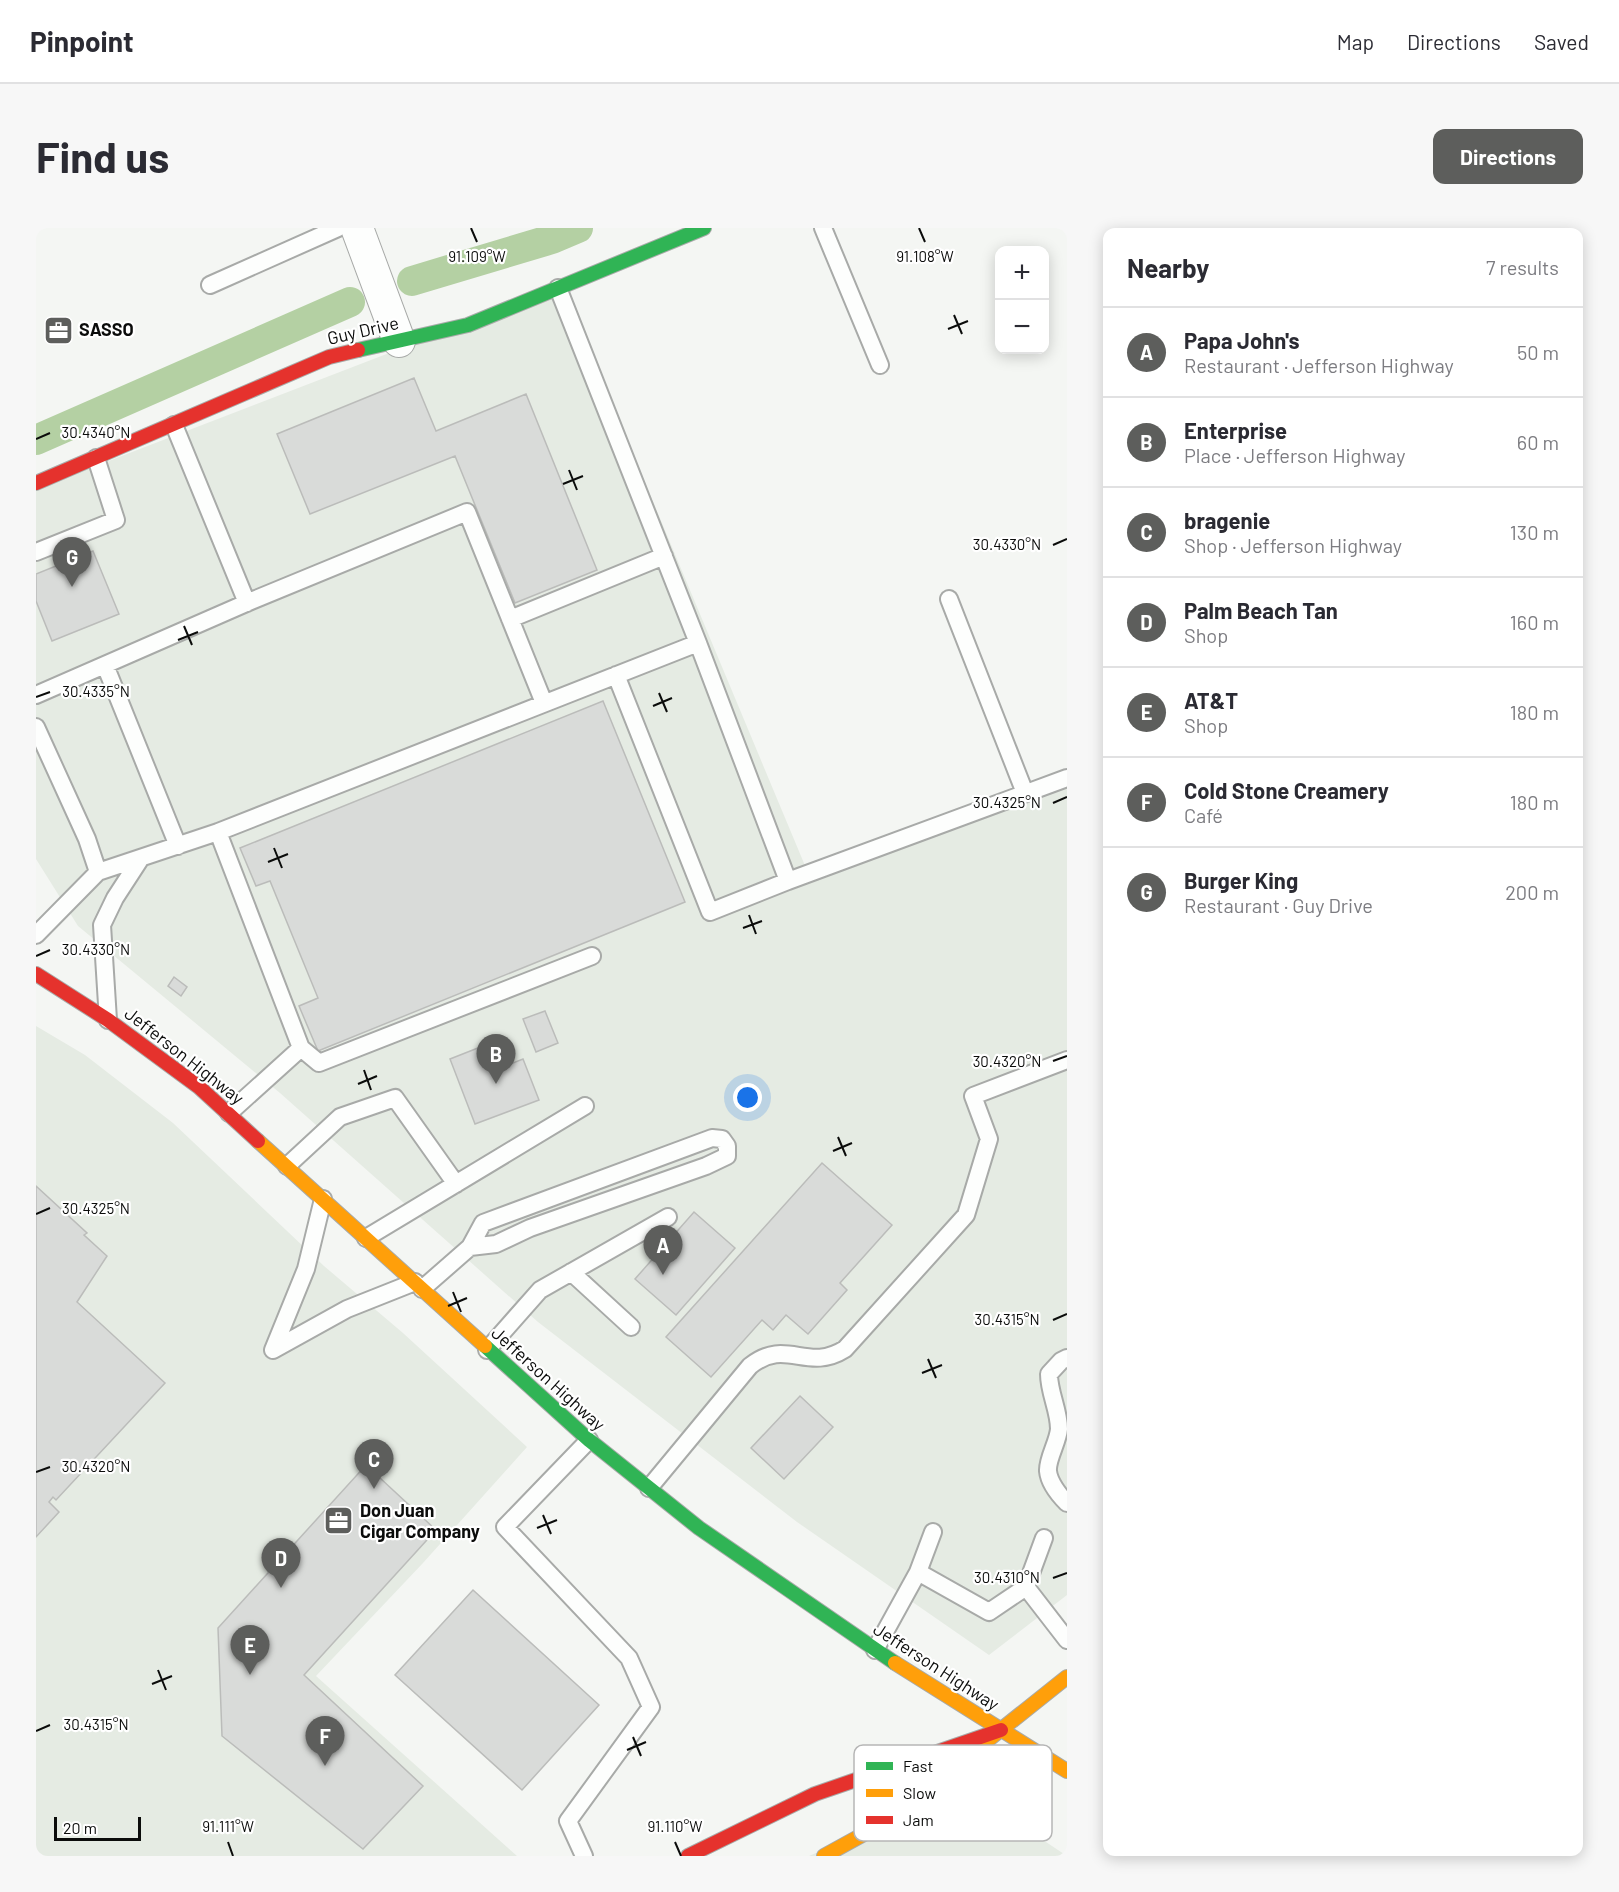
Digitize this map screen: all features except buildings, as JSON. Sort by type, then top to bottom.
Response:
[{"type":"main road","name":"Guy Drive","points":[[36,483],[329,357],[468,325],[704,228]]},
{"type":"main road","name":"Jefferson Highway","points":[[36,974],[108,1020],[199,1087],[589,1440],[699,1528],[875,1650],[1025,1745]]},
{"type":"main road","points":[[982,1745],[1067,1677]]},
{"type":"main road","points":[[957,1745],[1001,1730]]},
{"type":"main road","name":"Jefferson Highway","points":[[1052,1762],[1067,1771]]},
{"type":"main road","points":[[687,1856],[815,1794],[854,1781]]},
{"type":"main road","points":[[824,1856],[854,1840]]},
{"type":"street","points":[[357,228],[399,341]]},
{"type":"lane","points":[[210,285],[338,228]]},
{"type":"lane","points":[[823,228],[880,365]]},
{"type":"lane","points":[[558,288],[698,643],[788,881]]},
{"type":"lane","points":[[174,425],[247,603]]},
{"type":"lane","points":[[36,552],[116,520],[96,458]]},
{"type":"lane","points":[[36,695],[247,603],[467,512],[544,703]]},
{"type":"lane","points":[[510,619],[664,556]]},
{"type":"lane","points":[[949,599],[1025,793]]},
{"type":"lane","points":[[36,935],[98,872],[218,832],[698,643]]},
{"type":"lane","points":[[105,665],[178,846]]},
{"type":"lane","points":[[616,675],[710,912],[1067,777]]},
{"type":"lane","points":[[36,727],[87,839],[98,872]]},
{"type":"lane","points":[[218,832],[301,1048],[319,1063],[592,956]]},
{"type":"lane","points":[[108,1020],[102,925],[115,898],[141,858]]},
{"type":"lane","points":[[229,1113],[301,1048]]},
{"type":"lane","points":[[649,1488],[750,1366],[761,1357],[772,1353],[782,1353],[814,1359],[825,1358],[845,1349],[966,1215],[989,1139],[973,1096],[1067,1059]]},
{"type":"lane","points":[[287,1166],[340,1117],[395,1098],[456,1184]]},
{"type":"lane","points":[[366,1238],[585,1106]]},
{"type":"lane","points":[[323,1199],[306,1269],[273,1350],[347,1309],[419,1285],[470,1247],[483,1223],[712,1138],[722,1139],[727,1146],[727,1156],[706,1166],[530,1228],[496,1244],[470,1247]]},
{"type":"lane","points":[[487,1350],[540,1290],[668,1217]]},
{"type":"lane","points":[[571,1272],[631,1327]]},
{"type":"lane","points":[[1067,1358],[1049,1374],[1049,1383],[1058,1410],[1059,1432],[1048,1470],[1053,1483],[1067,1503]]},
{"type":"lane","points":[[584,1856],[568,1821],[651,1707],[629,1658],[505,1527],[589,1440]]},
{"type":"lane","points":[[875,1650],[918,1572],[933,1532]]},
{"type":"lane","points":[[918,1572],[989,1612],[1026,1587],[1044,1538]]},
{"type":"lane","points":[[1026,1587],[1067,1640]]},
{"type":"shaded area","points":[[563,286],[811,880],[1067,781],[1067,1595],[989,1655],[797,1522],[538,1322],[280,1093],[78,926],[36,859],[36,489]]},
{"type":"shaded area","points":[[36,1026],[85,1055],[173,1123],[324,1266],[403,1333],[527,1447],[423,1563],[316,1676],[517,1856],[36,1856]]},
{"type":"shaded area","points":[[854,1836],[854,1841],[1044,1841],[1067,1856],[809,1856]]},
{"type":"waterway","points":[[412,281],[552,239],[578,228]]},
{"type":"waterway","points":[[36,440],[350,302]]},
{"type":"traffic: fast","points":[[358,350],[468,325],[704,228]]},
{"type":"traffic: fast","points":[[485,1346],[589,1440],[699,1528],[895,1663]]},
{"type":"traffic: slow","points":[[258,1141],[485,1346]]},
{"type":"traffic: slow","points":[[895,1663],[1026,1745]]},
{"type":"traffic: slow","points":[[982,1745],[1067,1677]]},
{"type":"traffic: slow","points":[[1052,1762],[1067,1771]]},
{"type":"traffic: slow","points":[[824,1856],[854,1840]]},
{"type":"traffic: jam","points":[[36,483],[329,357],[358,350]]},
{"type":"traffic: jam","points":[[36,974],[108,1020],[199,1087],[258,1141]]},
{"type":"traffic: jam","points":[[957,1745],[1001,1730]]},
{"type":"traffic: jam","points":[[688,1856],[815,1794],[854,1781]]},
{"type":"place","name":"SASSO","points":[[58,330]]},
{"type":"place","name":"Burger King","points":[[72,587]]},
{"type":"place","name":"Enterprise","points":[[496,1084]]},
{"type":"place","name":"Papa John's","points":[[663,1275]]},
{"type":"place","name":"bragenie","points":[[374,1489]]},
{"type":"place","name":"Don Juan Cigar Company","points":[[339,1521]]},
{"type":"place","name":"Palm Beach Tan","points":[[281,1588]]},
{"type":"place","name":"AT&T","points":[[250,1675]]},
{"type":"place","name":"Cold Stone Creamery","points":[[325,1766]]}]
